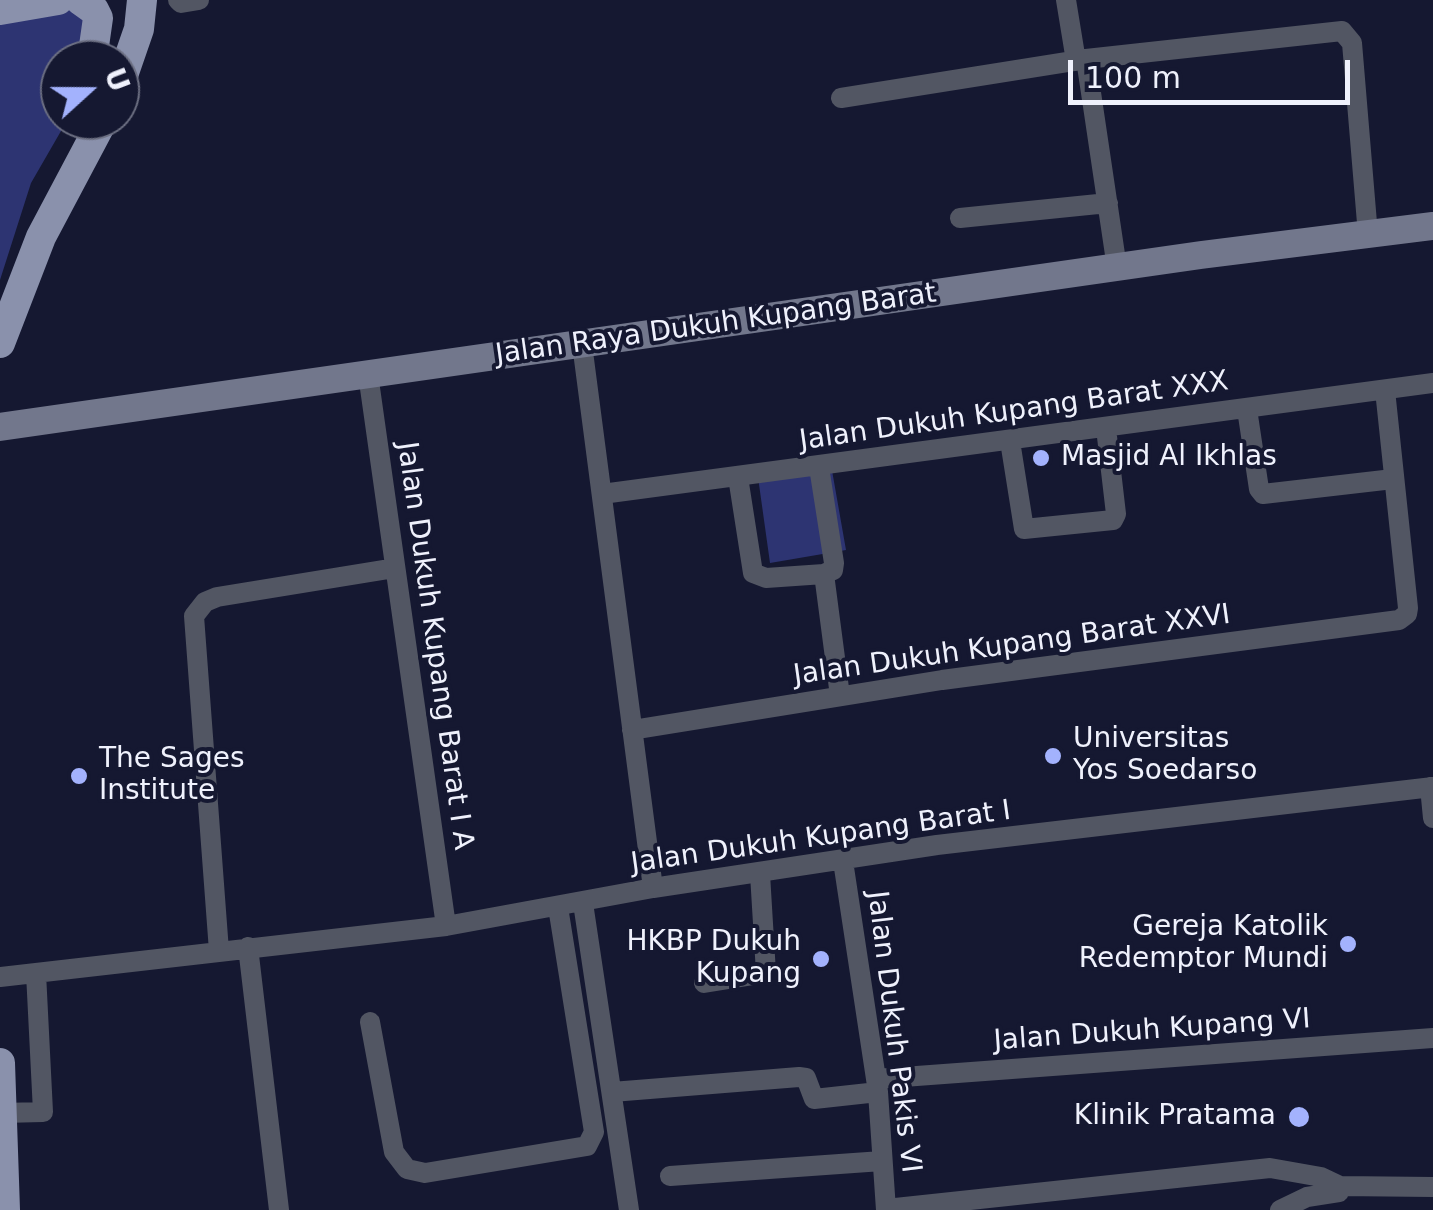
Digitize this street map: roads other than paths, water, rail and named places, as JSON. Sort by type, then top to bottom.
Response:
[{"type":"main road","points":[[0,10],[58,0]]},
{"type":"main road","points":[[80,0],[98,18],[95,40]]},
{"type":"main road","points":[[133,40],[140,15]]},
{"type":"main road","points":[[80,158],[82,140]]},
{"type":"main road","points":[[0,343],[41,237],[91,140]]},
{"type":"main road","points":[[0,1063],[5,1210]]},
{"type":"street","points":[[140,15],[156,0]]},
{"type":"street","points":[[178,0],[199,0]]},
{"type":"street","points":[[1066,0],[1081,60],[1118,268]]},
{"type":"street","points":[[841,98],[1081,60],[1342,31],[1352,43],[1368,235]]},
{"type":"street","points":[[960,218],[1108,203]]},
{"type":"street","name":"Jalan Raya Dukuh Kupang Barat","points":[[0,427],[1433,226]]},
{"type":"street","points":[[582,344],[653,888]]},
{"type":"street","name":"Jalan Dukuh Kupang Barat I A","points":[[368,374],[446,926]]},
{"type":"street","name":"Jalan Dukuh Kupang Barat XXX","points":[[602,494],[1433,383]]},
{"type":"street","points":[[1247,409],[1259,490],[1263,494],[1392,478],[1385,390]]},
{"type":"street","points":[[1010,441],[1024,529],[1114,520],[1106,428]]},
{"type":"street","points":[[738,477],[753,573],[766,578],[824,574],[833,570],[834,563],[819,467]]},
{"type":"street","name":"Jalan Dukuh Kupang Barat XXVI","points":[[632,730],[942,680],[1399,620],[1408,608],[1392,478]]},
{"type":"street","points":[[219,952],[194,616],[205,602],[217,596],[395,568]]},
{"type":"street","points":[[824,574],[840,696]]},
{"type":"street","points":[[1431,787],[1433,818]]},
{"type":"street","name":"Jalan Dukuh Kupang Barat I","points":[[0,978],[446,926],[583,904],[653,888],[937,845],[1431,787]]},
{"type":"street","name":"Jalan Dukuh Pakis VI","points":[[843,861],[877,1086],[886,1210]]},
{"type":"street","points":[[704,983],[766,973],[760,874]]},
{"type":"street","points":[[583,904],[629,1210]]},
{"type":"street","points":[[370,1022],[394,1152],[407,1169],[425,1174],[587,1146],[594,1132],[558,907]]},
{"type":"street","points":[[248,948],[279,1210]]},
{"type":"street","points":[[2,1112],[43,1112],[36,973]]},
{"type":"street","name":"Jalan Dukuh Kupang VI","points":[[612,1092],[799,1077],[806,1078],[814,1099],[877,1086],[1433,1038]]},
{"type":"street","points":[[670,1176],[882,1160]]},
{"type":"street","points":[[886,1210],[956,1207],[1060,1188],[1270,1168],[1320,1177],[1340,1196]]},
{"type":"street","points":[[1280,1210],[1307,1197],[1433,1187]]},
{"type":"place","name":"Masjid Al Ikhlas","points":[[1041,458]]},
{"type":"place","name":"Universitas Yos Soedarso","points":[[1053,756]]},
{"type":"place","name":"The Sages Institute","points":[[79,776]]},
{"type":"place","name":"Gereja Katolik Redemptor Mundi","points":[[1348,944]]},
{"type":"place","name":"HKBP Dukuh Kupang","points":[[821,959]]},
{"type":"place","name":"Klinik Pratama","points":[[1299,1117]]}]
